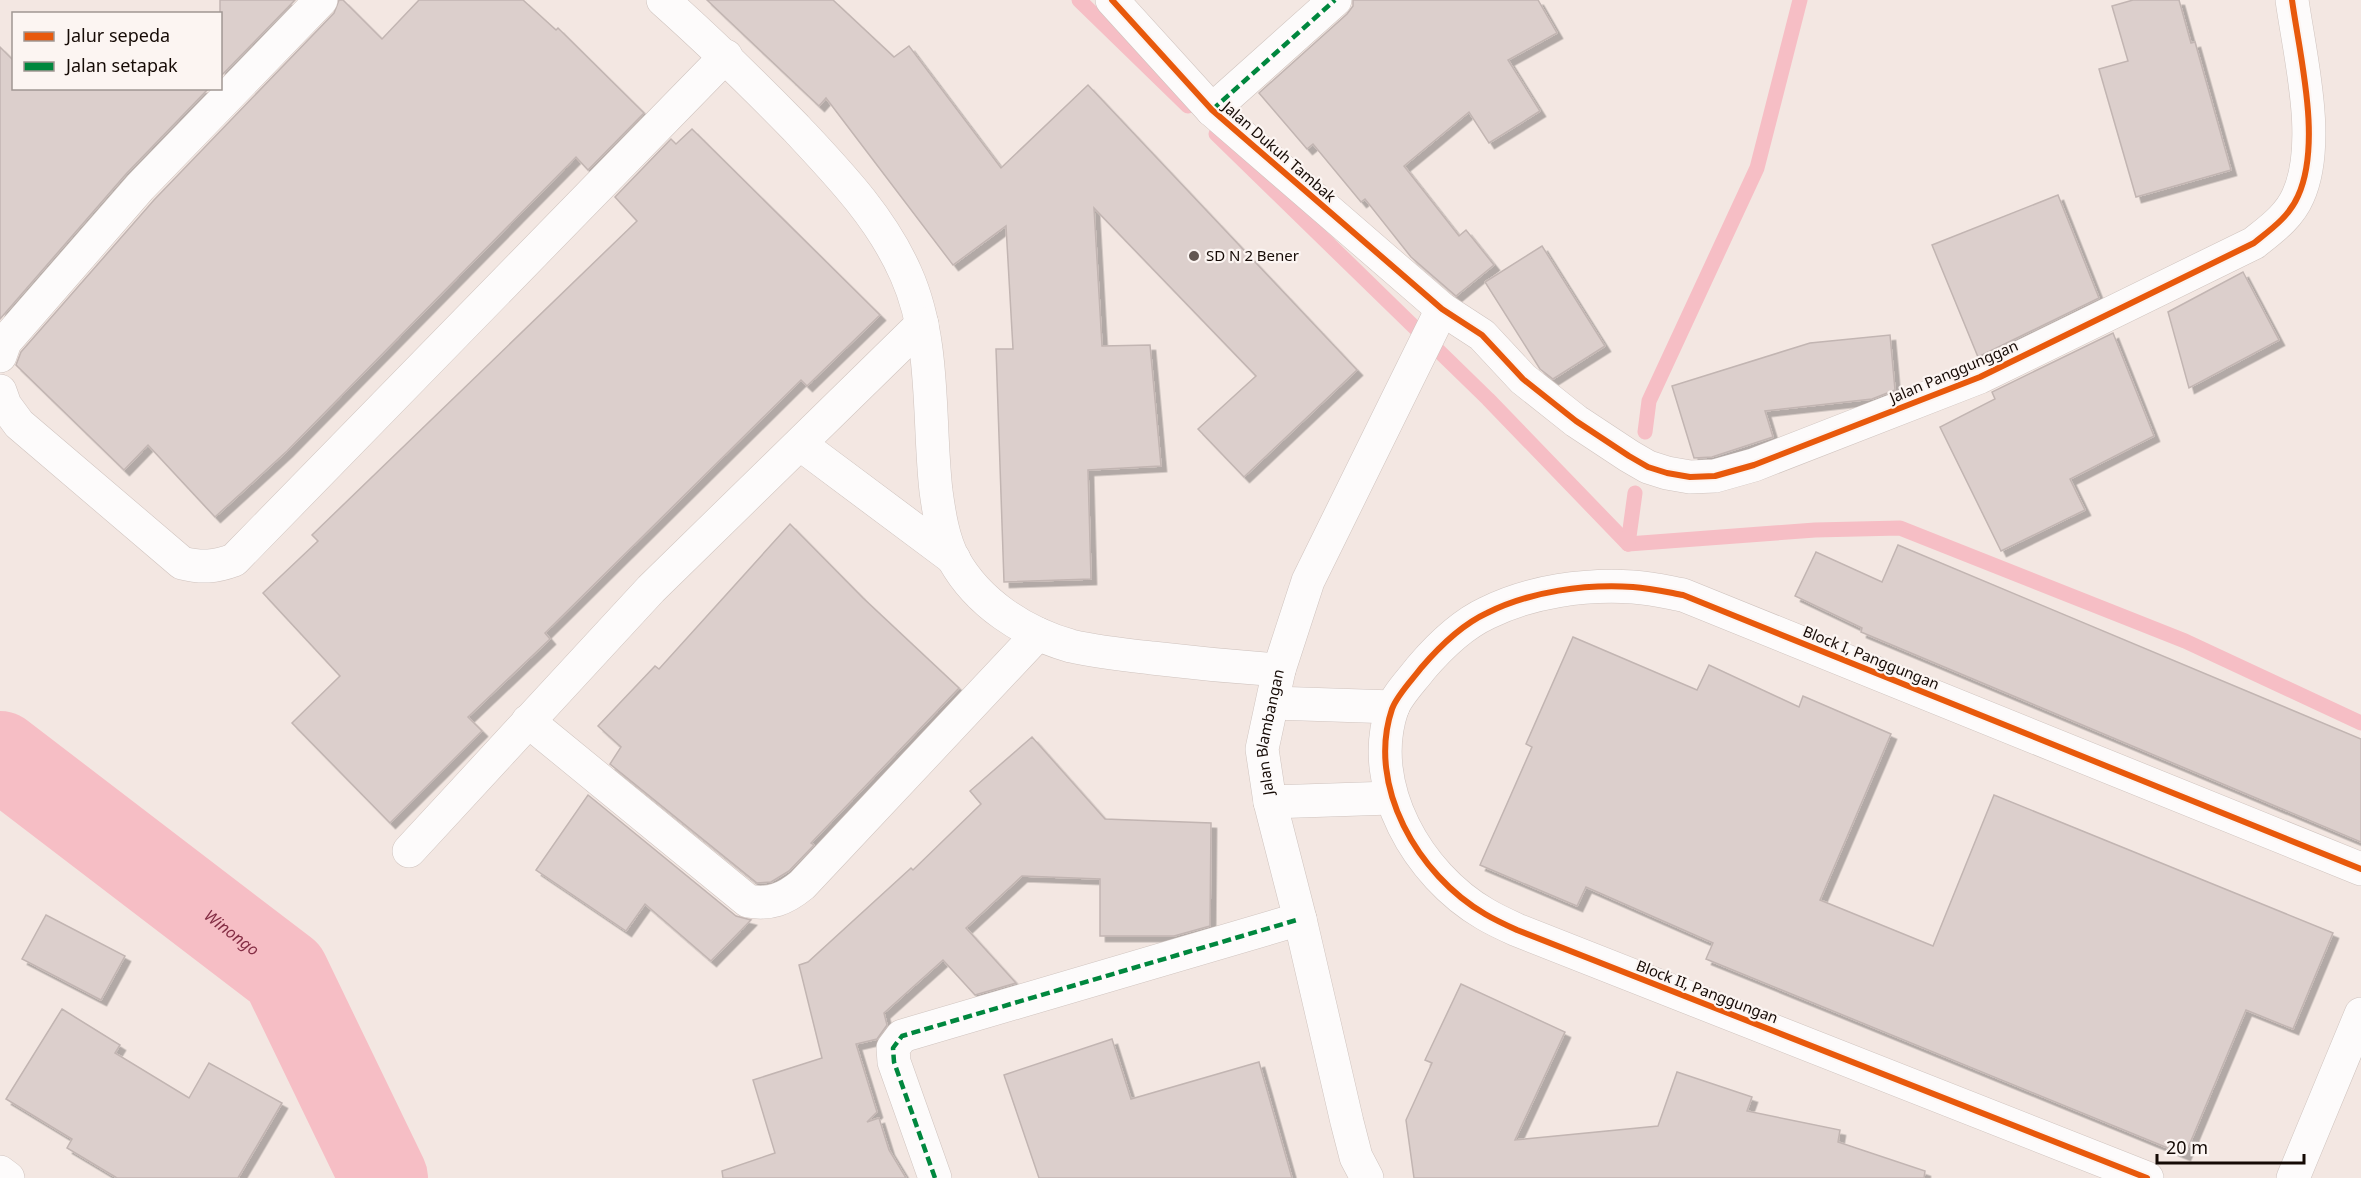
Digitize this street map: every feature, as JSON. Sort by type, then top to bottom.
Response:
[{"type":"street","points":[[0,356],[6,342],[140,187],[321,0]]},
{"type":"street","points":[[663,0],[726,56],[841,176],[867,207],[890,242],[907,276],[922,324],[933,423],[936,490],[943,528],[954,559],[979,594],[1006,616],[1038,634],[1068,645],[1097,651],[1221,666],[1279,670]]},
{"type":"street","name":"Jalan Dukuh Tambak","points":[[1112,0],[1212,110],[1437,319]]},
{"type":"street","points":[[1212,110],[1335,0]]},
{"type":"street","name":"Jalan Panggunggan","points":[[1437,319],[1482,335],[1523,379],[1576,421],[1648,467],[1690,477],[1715,476],[1754,465],[1980,377],[2254,243],[2280,222],[2298,197],[2306,166],[2309,129],[2292,0]]},
{"type":"street","points":[[0,391],[5,405],[19,424],[182,563],[200,567],[218,566],[234,560],[726,56]]},
{"type":"street","name":"Jalan Blambangan","points":[[1367,1178],[1356,1157],[1270,802],[1262,749],[1279,670],[1308,581],[1437,319]]},
{"type":"street","points":[[409,850],[651,589],[922,324]]},
{"type":"street","points":[[800,444],[954,559]]},
{"type":"street","name":"Block I, Panggungan","points":[[1393,707],[1435,652],[1458,631],[1486,613],[1538,595],[1583,588],[1634,587],[1673,593],[1683,595],[2361,869]]},
{"type":"street","points":[[528,721],[748,901],[774,902],[788,896],[802,885],[1038,634]]},
{"type":"street","points":[[1273,704],[1393,707]]},
{"type":"street","name":"Block II, Panggungan","points":[[1393,707],[1385,755],[1391,798],[1409,837],[1430,865],[1455,891],[1483,913],[1500,922],[2147,1178]]},
{"type":"street","points":[[1270,802],[1391,798]]},
{"type":"street","points":[[935,1178],[894,1062],[893,1048],[902,1036],[1300,919]]},
{"type":"street","points":[[2294,1178],[2361,1014]]},
{"type":"street","points":[[0,1172],[8,1178]]},
{"type":"building","points":[[220,0],[295,0],[222,75],[222,12],[220,12]]},
{"type":"building","points":[[339,0],[343,0],[382,39],[419,0],[523,0],[556,30],[558,28],[644,113],[588,170],[576,157],[287,451],[215,517],[148,445],[124,470],[16,365],[21,352],[154,200],[334,13]]},
{"type":"building","points":[[707,0],[833,0],[894,57],[909,46],[1001,168],[1088,85],[1357,370],[1244,477],[1198,429],[1256,376],[1094,208],[1102,346],[1150,345],[1161,466],[1088,470],[1091,579],[1004,582],[996,349],[1013,349],[1006,226],[953,265],[826,98],[819,106]]},
{"type":"building","points":[[1353,0],[1538,0],[1557,33],[1508,60],[1540,111],[1489,143],[1469,112],[1404,166],[1459,236],[1466,230],[1494,265],[1456,296],[1411,257],[1365,199],[1361,202],[1313,144],[1307,149],[1259,93],[1347,14],[1353,6]]},
{"type":"building","points":[[2133,0],[2179,0],[2191,43],[2195,42],[2231,170],[2136,197],[2099,69],[2128,61],[2112,6]]},
{"type":"building","points":[[0,47],[12,59],[12,90],[207,90],[126,174],[0,319]]},
{"type":"building","points":[[692,129],[880,315],[807,386],[801,380],[545,633],[550,639],[468,717],[482,731],[390,823],[292,723],[340,676],[263,593],[318,541],[312,535],[637,221],[615,197],[671,139],[676,144]]},
{"type":"building","points":[[2058,195],[2099,298],[1978,357],[1932,245]]},
{"type":"building","points":[[1542,246],[1605,346],[1553,379],[1540,369],[1485,282]]},
{"type":"building","points":[[2243,272],[2279,340],[2189,388],[2168,312]]},
{"type":"building","points":[[2113,333],[2154,436],[2070,479],[2085,510],[2001,551],[1940,427],[1995,399],[1992,392]]},
{"type":"building","points":[[1890,335],[1895,390],[1872,399],[1765,411],[1773,437],[1712,457],[1694,458],[1672,386],[1810,343]]},
{"type":"building","points":[[790,524],[863,598],[959,688],[811,843],[814,845],[789,871],[771,882],[757,883],[610,764],[621,747],[598,726],[655,666],[659,669]]},
{"type":"building","points":[[1898,545],[2361,739],[2361,842],[1861,632],[1862,628],[1795,596],[1816,552],[1882,582]]},
{"type":"building","points":[[1573,637],[1697,690],[1709,665],[1799,707],[1803,696],[1891,734],[1820,900],[1933,946],[1994,795],[2333,933],[2293,1029],[2246,1010],[2185,1155],[1706,959],[1713,943],[1586,887],[1577,906],[1480,865],[1532,747],[1526,744]]},
{"type":"building","points":[[1032,737],[1105,819],[1211,823],[1210,926],[1174,936],[1100,936],[1100,879],[1022,876],[966,928],[1016,983],[975,995],[943,960],[884,1013],[887,1025],[877,1039],[856,1044],[877,1112],[867,1122],[879,1118],[889,1150],[906,1178],[723,1178],[722,1171],[775,1153],[753,1080],[822,1058],[799,965],[808,962],[911,868],[913,870],[981,804],[970,791]]},
{"type":"building","points":[[588,795],[736,916],[751,920],[711,961],[645,904],[626,931],[536,870]]},
{"type":"building","points":[[46,915],[125,956],[101,1000],[22,959]]},
{"type":"building","points":[[1461,984],[1565,1032],[1515,1140],[1658,1126],[1677,1072],[1752,1097],[1747,1111],[1840,1130],[1838,1142],[1925,1171],[1924,1178],[1414,1178],[1406,1120],[1432,1063],[1425,1060]]},
{"type":"building","points":[[62,1009],[120,1045],[115,1053],[189,1098],[209,1063],[282,1103],[238,1178],[117,1178],[67,1148],[72,1139],[6,1099]]},
{"type":"building","points":[[1112,1039],[1131,1099],[1259,1062],[1292,1178],[1039,1178],[1004,1075]]},
{"type":"waterway","points":[[1079,0],[1188,106]]},
{"type":"waterway","points":[[1645,432],[1649,401],[1757,168],[1800,0]]},
{"type":"waterway","points":[[1216,134],[1488,399],[1628,544]]},
{"type":"waterway","points":[[1628,544],[1635,493]]},
{"type":"waterway","points":[[1628,544],[1815,530],[1900,528],[2185,641],[2361,723]]},
{"type":"waterway","name":"Winongo","points":[[0,755],[285,973],[384,1178]]},
{"type":"marked path","points":[[1212,110],[1335,0]]},
{"type":"marked path","points":[[935,1178],[894,1062],[893,1048],[902,1036],[1300,919]]},
{"type":"cycle path","points":[[1112,0],[1212,110],[1442,309],[1482,335],[1523,379],[1576,421],[1629,456],[1648,467],[1690,477],[1715,476],[1754,465],[1980,377],[2254,243],[2290,210],[2298,196],[2305,175],[2309,126],[2304,73],[2292,0]]},
{"type":"cycle path","points":[[2147,1178],[1517,930],[1485,914],[1461,897],[1419,852],[1404,826],[1392,797],[1386,768],[1386,738],[1392,709],[1397,698],[1435,652],[1451,637],[1477,618],[1504,605],[1540,594],[1577,588],[1615,586],[1658,590],[1683,595],[2361,869]]},
{"type":"place","name":"SD N 2 Bener","points":[[1194,256]]}]
